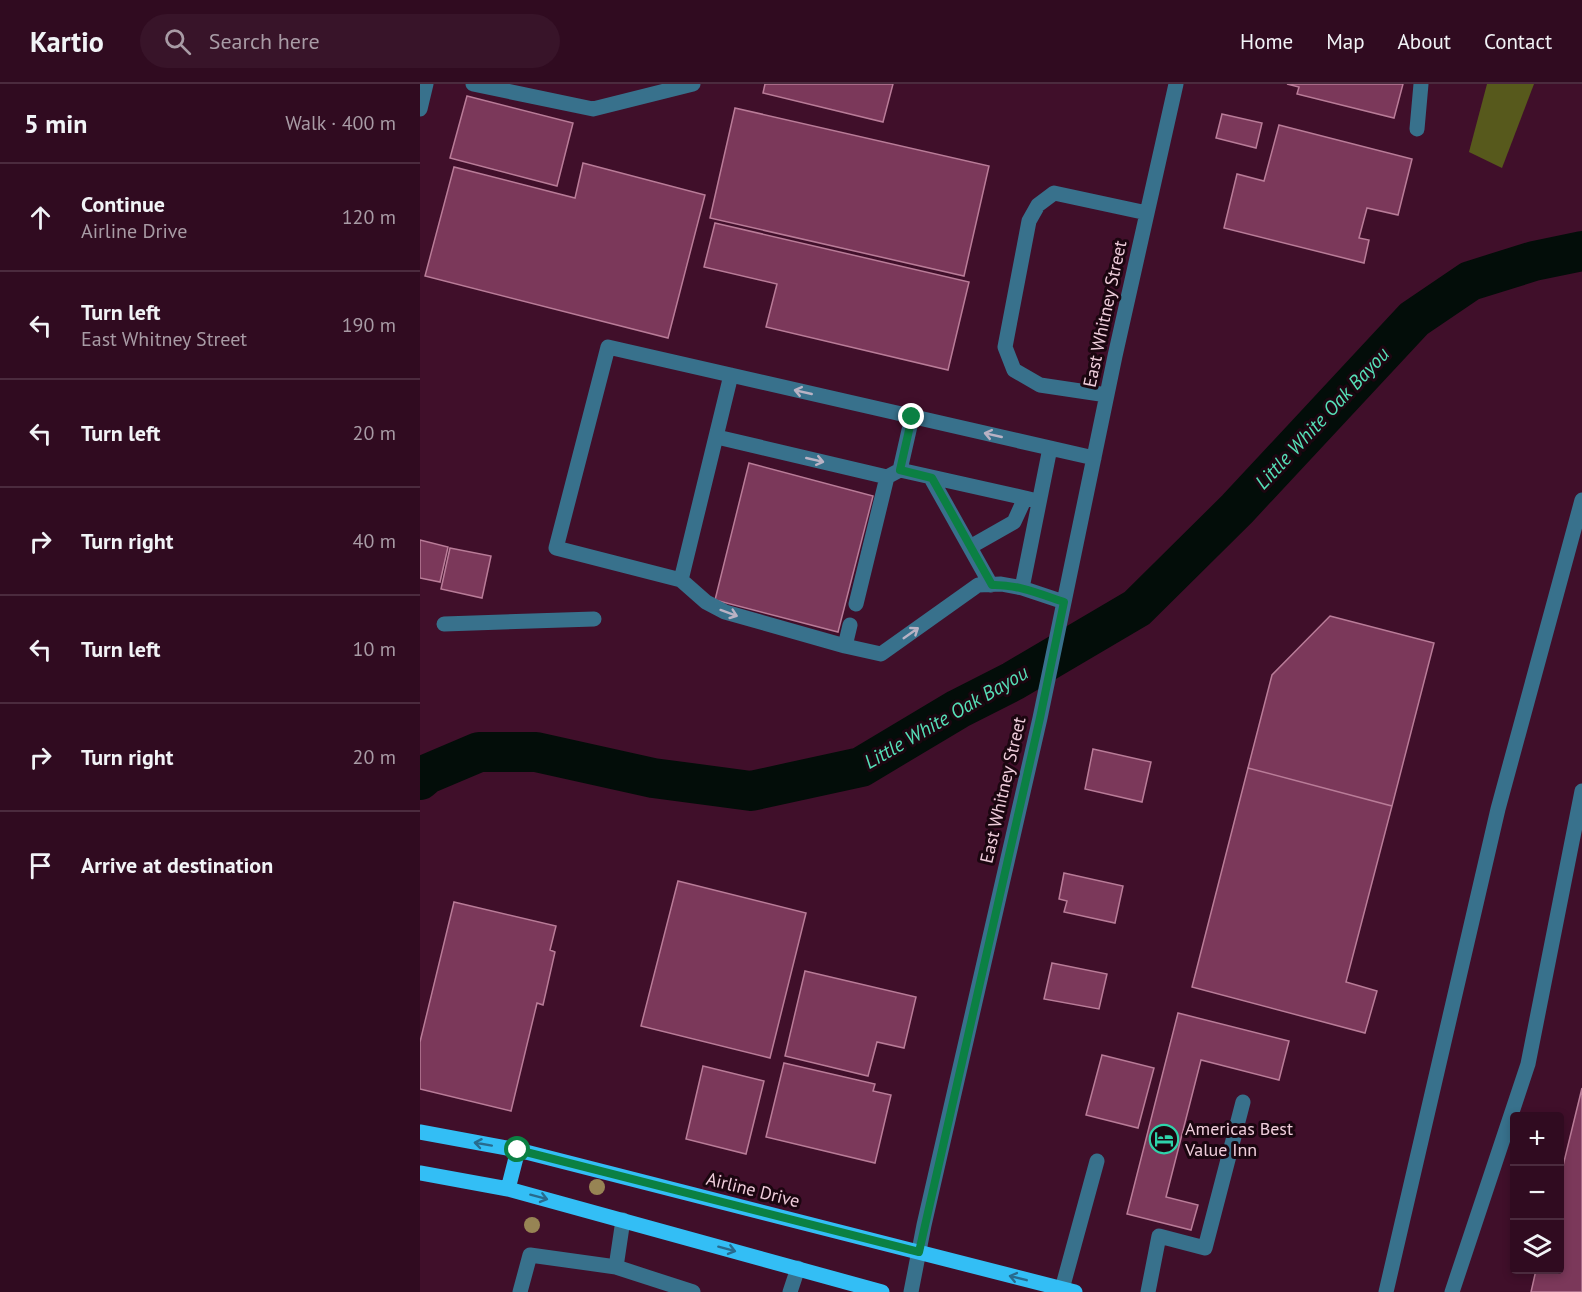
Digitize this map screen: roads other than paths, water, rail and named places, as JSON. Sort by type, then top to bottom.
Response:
[{"type":"main road","name":"Airline Drive","points":[[420,1132],[518,1150],[1068,1290]]},
{"type":"main road","points":[[508,1189],[518,1150]]},
{"type":"main road","points":[[420,1173],[508,1189],[882,1292]]},
{"type":"street","points":[[420,109],[426,84]]},
{"type":"street","points":[[473,84],[593,110],[693,84]]},
{"type":"street","name":"East Whitney Street","points":[[911,1292],[1040,718],[1107,395],[1176,84]]},
{"type":"street","points":[[1417,129],[1421,84]]},
{"type":"street","points":[[1107,395],[1040,385],[1014,370],[1005,347],[1029,221],[1038,205],[1054,193],[1147,213]]},
{"type":"street","points":[[1064,602],[1022,588],[1001,584],[978,585],[881,654],[725,612],[706,602],[681,580],[556,548],[608,347],[1094,458]]},
{"type":"street","points":[[681,580],[731,375]]},
{"type":"street","points":[[856,604],[893,473],[912,417]]},
{"type":"street","points":[[717,437],[893,473],[932,478],[1032,500]]},
{"type":"street","points":[[1022,588],[1032,500],[1050,448]]},
{"type":"street","points":[[932,478],[992,585]]},
{"type":"street","points":[[970,547],[1014,522],[1032,500]]},
{"type":"street","points":[[1386,1292],[1498,809],[1582,500]]},
{"type":"street","points":[[444,624],[594,619]]},
{"type":"street","points":[[845,646],[850,625]]},
{"type":"street","points":[[1452,1292],[1528,1064],[1582,791]]},
{"type":"street","points":[[1148,1292],[1159,1236],[1205,1248],[1243,1101]]},
{"type":"street","points":[[1068,1290],[1097,1161]]},
{"type":"street","points":[[616,1267],[623,1220]]},
{"type":"street","points":[[520,1292],[530,1255],[616,1267],[693,1292]]},
{"type":"street","points":[[790,1292],[798,1268]]},
{"type":"waterway","name":"Little White Oak Bayou","points":[[420,780],[427,774],[479,752],[536,752],[653,778],[751,791],[861,767],[958,709],[1013,681],[1137,608],[1237,509],[1414,319],[1470,281],[1534,261],[1582,251]]},
{"type":"place","name":"Americas Best Value Inn","points":[[1164,1139]]}]
